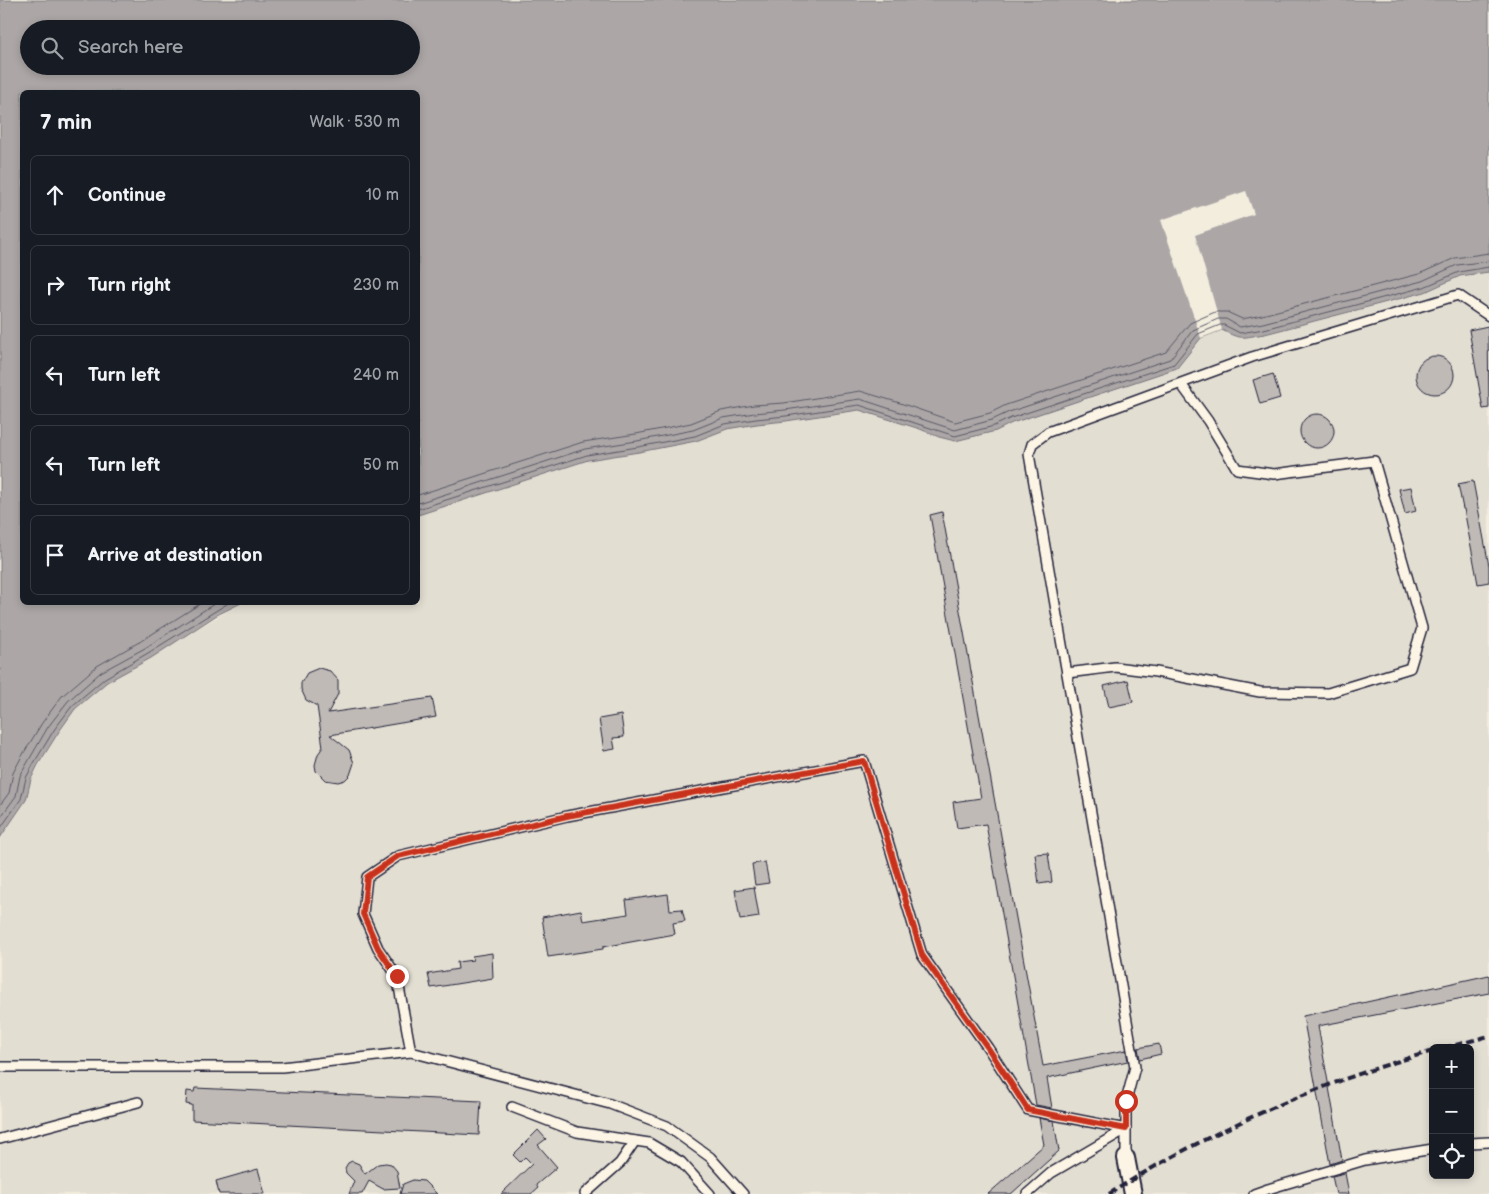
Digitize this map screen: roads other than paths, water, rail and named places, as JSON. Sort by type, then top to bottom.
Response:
[{"type":"street","points":[[1126,1158],[1133,1194]]},
{"type":"lane","points":[[1126,1158],[1126,1101],[1135,1067],[1029,454],[1032,444],[1048,432],[1252,357],[1458,294],[1489,316]]},
{"type":"lane","points":[[1068,673],[1115,668],[1156,672],[1260,692],[1328,693],[1410,668],[1422,628],[1374,461],[1274,474],[1237,469],[1208,421],[1181,384]]},
{"type":"lane","points":[[411,1052],[397,976],[378,948],[363,914],[367,877],[398,856],[567,816],[864,761],[922,955],[988,1048],[1028,1110],[1126,1129]]},
{"type":"lane","points":[[0,1067],[282,1067],[411,1052],[610,1104],[667,1126],[710,1157],[743,1194]]},
{"type":"lane","points":[[0,1139],[138,1102]]},
{"type":"lane","points":[[512,1107],[577,1132],[649,1143],[681,1162],[710,1194]]},
{"type":"lane","points":[[1028,1194],[1051,1173],[1126,1129]]},
{"type":"lane","points":[[585,1194],[620,1163],[634,1141]]},
{"type":"lane","points":[[1474,1143],[1489,1142]]},
{"type":"lane","points":[[1254,1194],[1365,1160],[1429,1150]]},
{"type":"water","points":[[0,0],[1489,0],[1489,272],[1460,276],[1425,292],[1265,334],[1239,337],[1222,330],[1201,338],[1177,368],[1012,423],[996,431],[955,441],[859,410],[727,429],[696,441],[588,460],[420,514],[420,90],[20,90],[20,605],[237,605],[217,615],[151,658],[107,682],[75,709],[38,765],[31,779],[26,800],[0,838]]},
{"type":"railway","points":[[1459,1044],[1489,1036]]},
{"type":"railway","points":[[1109,1194],[1186,1150],[1265,1111],[1348,1078],[1429,1052]]}]
